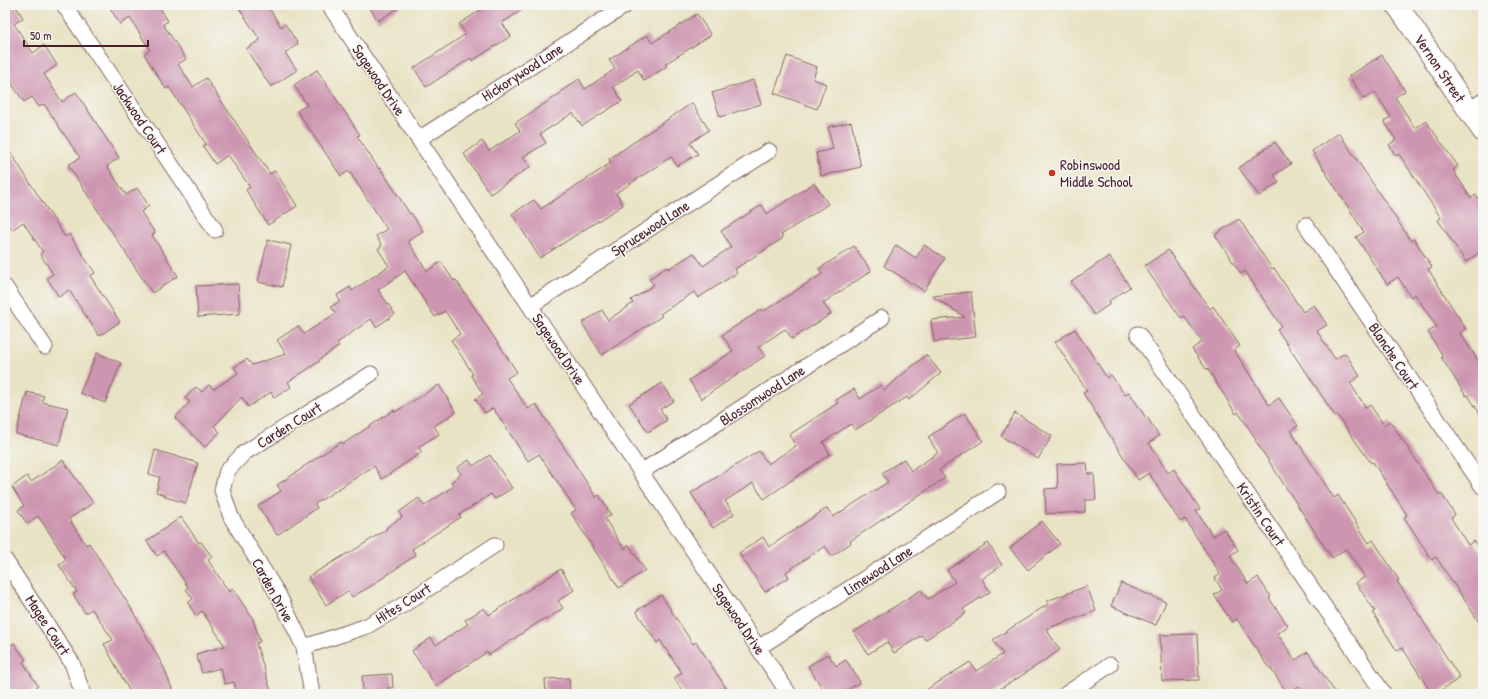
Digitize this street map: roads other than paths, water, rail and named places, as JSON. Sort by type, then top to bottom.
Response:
[{"type":"street","name":"Jackwood Court","points":[[64,5],[215,230]]},
{"type":"street","name":"Sagewood Drive","points":[[329,5],[789,694]]},
{"type":"street","name":"Hickorywood Lane","points":[[419,140],[626,5]]},
{"type":"street","name":"Vernon Street","points":[[1397,5],[1476,106],[1483,131]]},
{"type":"street","name":"Sprucewood Lane","points":[[530,306],[769,151]]},
{"type":"street","name":"Blanche Court","points":[[1306,225],[1483,487]]},
{"type":"street","points":[[5,287],[45,347]]},
{"type":"street","name":"Blossomwood Lane","points":[[641,472],[882,318]]},
{"type":"street","name":"Kristin Court","points":[[1138,334],[1384,694]]},
{"type":"street","name":"Carden Court","points":[[222,490],[227,471],[244,453],[370,374]]},
{"type":"street","name":"Carden Drive","points":[[222,490],[231,517],[279,596],[304,647],[312,694]]},
{"type":"street","name":"Limewood Lane","points":[[758,648],[998,492]]},
{"type":"street","name":"Hites Court","points":[[304,647],[367,626],[403,605],[495,545]]},
{"type":"street","name":"Magee Court","points":[[5,560],[72,663],[83,694]]},
{"type":"street","points":[[1066,694],[1110,665]]},
{"type":"place","name":"Robinswood Middle School","points":[[1052,173]]}]
